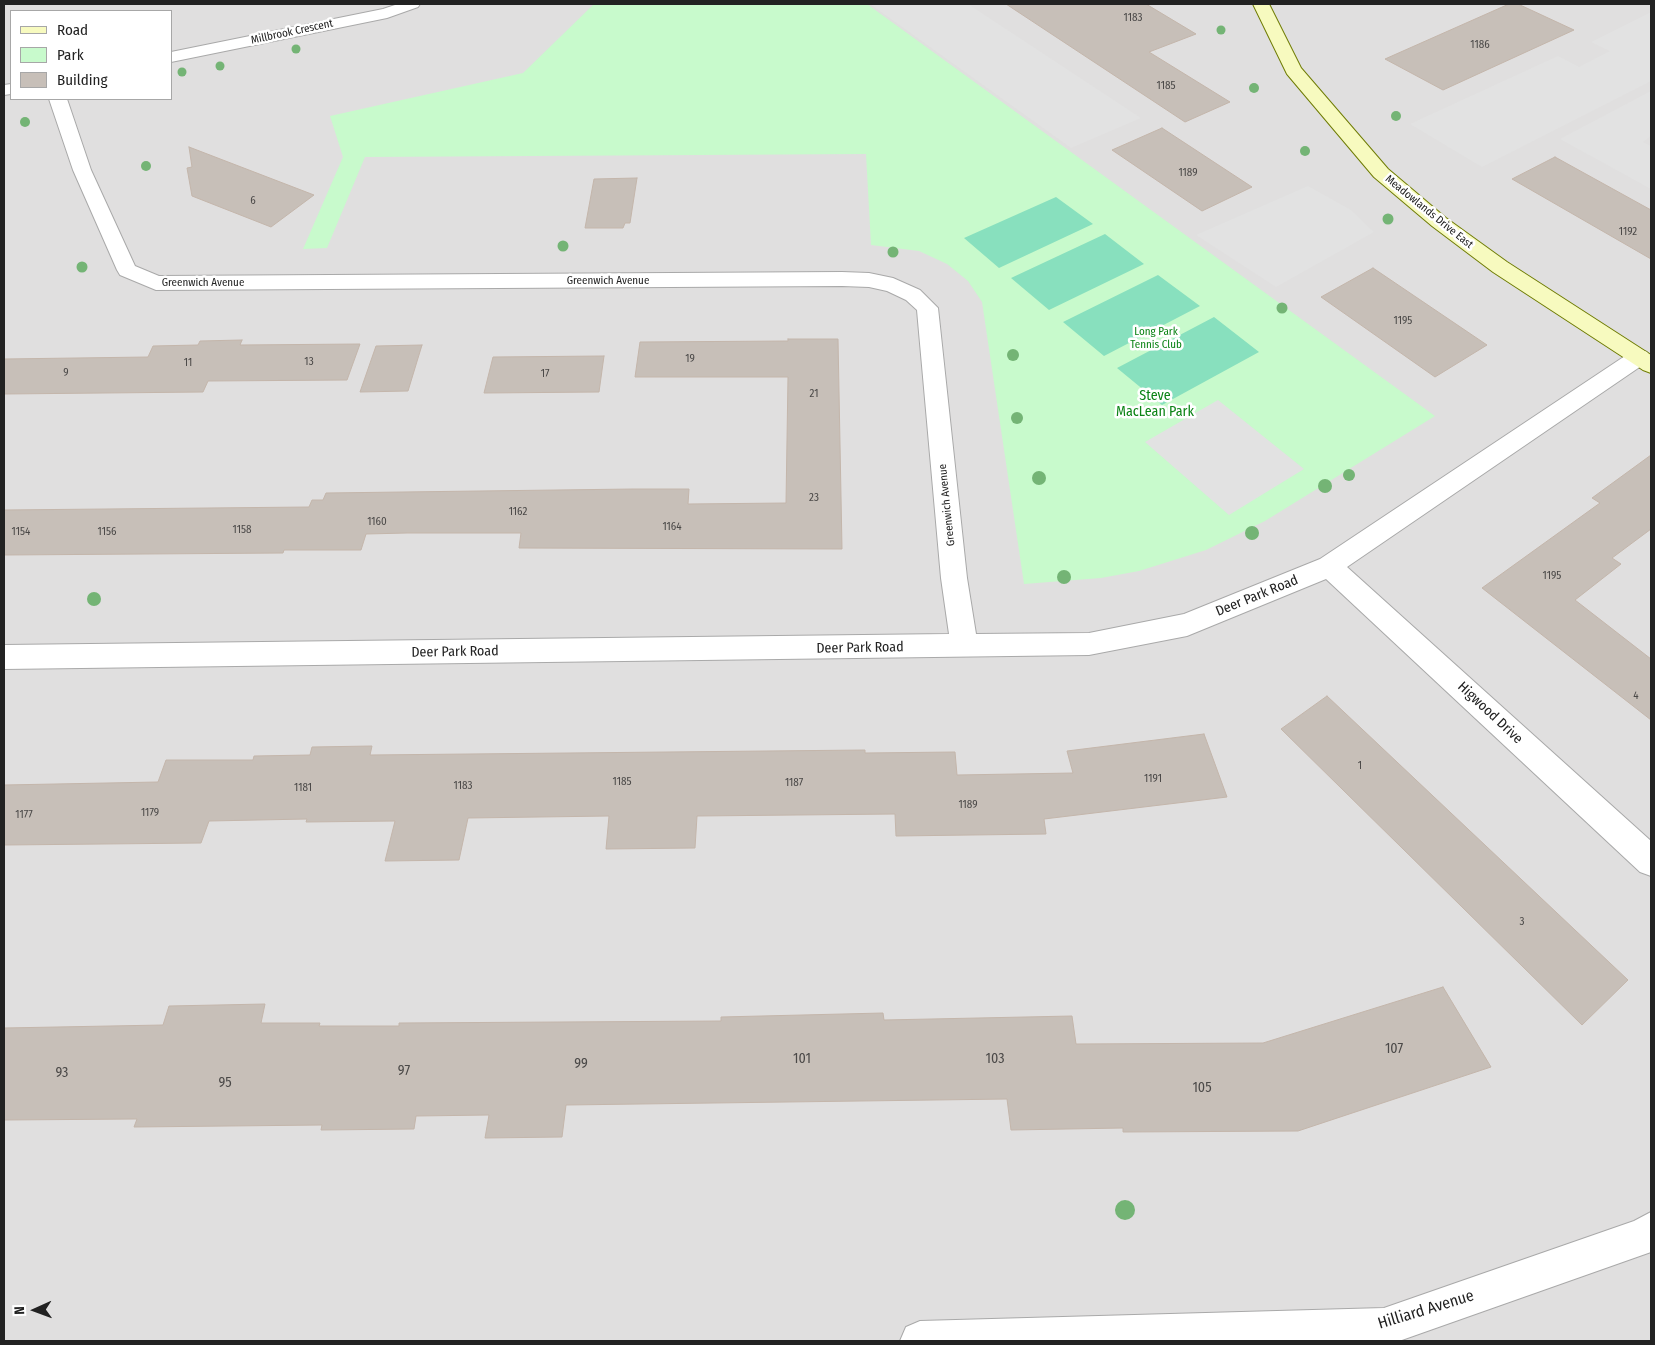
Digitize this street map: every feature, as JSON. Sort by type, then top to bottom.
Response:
[{"type":"main road","name":"Meadowlands Drive East","points":[[1262,4],[1293,70],[1381,173],[1439,222],[1492,261],[1645,361]]},
{"type":"street","name":"Millbrook Crescent","points":[[172,57],[387,13],[412,4]]},
{"type":"street","name":"Greenwich Avenue","points":[[58,100],[82,170],[127,270],[156,283],[842,279],[869,280],[893,285],[913,295],[927,308],[954,578],[964,647]]},
{"type":"street","name":"Deer Park Road","points":[[4,658],[1089,644],[1187,625],[1329,566],[1645,361]]},
{"type":"street","name":"Higwood Drive","points":[[1329,566],[1651,861]]},
{"type":"street","name":"Hilliard Avenue","points":[[920,1341],[1384,1327],[1645,1236],[1651,1231]]},
{"type":"shaded area","points":[[4,4],[1651,4],[1651,1341],[4,1341]]},
{"type":"shaded area","points":[[870,4],[968,4],[1141,118],[1071,148]]},
{"type":"shaded area","points":[[1651,12],[1651,81],[1482,167],[1410,124],[1558,56],[1579,67],[1610,51],[1591,42]]},
{"type":"shaded area","points":[[1651,91],[1651,136],[1643,142],[1651,146],[1651,189],[1560,139]]},
{"type":"shaded area","points":[[1308,186],[1351,210],[1374,232],[1276,287],[1196,235]]},
{"type":"shaded area","points":[[1218,400],[1304,469],[1229,515],[1145,442]]},
{"type":"green space","name":"Steve MacLean Park","points":[[594,4],[867,4],[1435,416],[1265,521],[1206,550],[1139,571],[1101,578],[1024,584],[982,302],[968,281],[947,264],[919,251],[871,245],[866,154],[365,157],[327,248],[303,249],[343,157],[330,116],[523,73]]},
{"type":"green space","points":[[1056,197],[1093,224],[999,268],[964,238]]},
{"type":"green space","points":[[1105,234],[1144,264],[1049,310],[1011,278]]},
{"type":"green space","points":[[1158,275],[1200,306],[1104,356],[1063,322]]},
{"type":"green space","points":[[1214,317],[1259,352],[1162,405],[1117,368]]},
{"type":"building","points":[[1006,4],[1146,4],[1196,34],[1149,52],[1230,102],[1185,122]]},
{"type":"building","points":[[1509,4],[1518,4],[1574,30],[1443,90],[1385,59]]},
{"type":"building","points":[[1162,128],[1252,187],[1202,211],[1112,150]]},
{"type":"building","points":[[189,147],[314,195],[271,227],[192,196],[187,168],[192,167]]},
{"type":"building","points":[[1555,157],[1651,210],[1651,259],[1512,179]]},
{"type":"building","points":[[637,178],[630,223],[625,223],[623,228],[585,228],[594,179]]},
{"type":"building","points":[[1373,268],[1487,345],[1435,377],[1321,297]]},
{"type":"building","points":[[788,339],[838,339],[842,549],[519,548],[521,533],[407,533],[366,534],[361,550],[284,550],[283,553],[4,555],[4,510],[309,507],[312,500],[323,500],[326,493],[633,489],[689,489],[688,504],[786,503],[788,377],[635,377],[640,342],[788,341]]},
{"type":"building","points":[[242,340],[240,345],[360,344],[347,380],[208,381],[203,392],[4,394],[4,359],[148,357],[153,346],[198,345],[200,341]]},
{"type":"building","points":[[422,345],[408,391],[360,392],[376,346]]},
{"type":"building","points":[[604,356],[599,392],[484,393],[493,357]]},
{"type":"building","points":[[1651,455],[1651,529],[1612,558],[1621,564],[1575,600],[1651,659],[1651,720],[1482,588],[1600,503],[1592,498]]},
{"type":"building","points":[[1327,696],[1628,980],[1582,1025],[1281,729]]},
{"type":"building","points":[[1204,734],[1227,797],[1044,819],[1046,834],[896,836],[895,814],[697,816],[695,848],[606,849],[609,816],[468,818],[459,860],[385,861],[395,821],[306,822],[307,819],[209,821],[201,843],[4,845],[4,785],[158,782],[166,760],[253,760],[254,756],[310,755],[312,747],[372,746],[370,755],[865,750],[865,753],[955,752],[957,775],[1073,773],[1067,751]]},
{"type":"building","points":[[1443,987],[1491,1067],[1298,1131],[1123,1132],[1123,1128],[1011,1130],[1007,1099],[566,1105],[562,1137],[485,1138],[489,1115],[416,1116],[414,1129],[321,1130],[322,1125],[134,1127],[137,1119],[4,1120],[4,1028],[163,1025],[169,1006],[265,1004],[261,1023],[320,1023],[319,1026],[399,1026],[399,1023],[721,1021],[721,1017],[883,1013],[884,1020],[1072,1016],[1076,1044],[1263,1043]]},
{"type":"park label","name":"Long Park Tennis Club","points":[[1156,338]]}]
